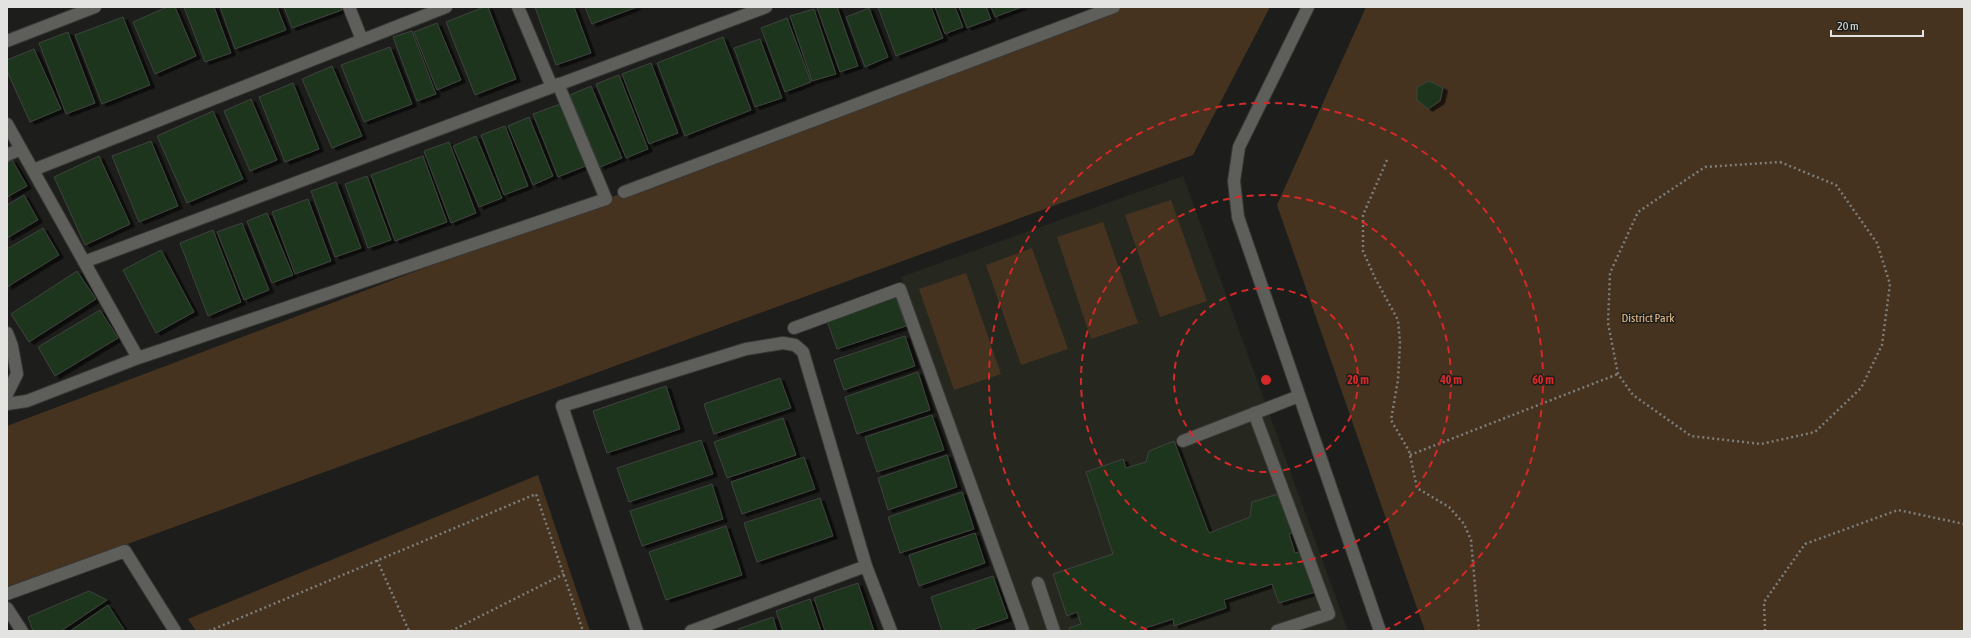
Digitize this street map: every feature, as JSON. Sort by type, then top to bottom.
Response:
[{"type":"street","points":[[7,41],[94,7]]},
{"type":"street","points":[[348,7],[362,40]]},
{"type":"street","points":[[33,170],[446,7]]},
{"type":"street","points":[[7,404],[27,401],[138,358],[606,199],[518,7]]},
{"type":"street","points":[[84,262],[766,7]]},
{"type":"street","points":[[624,192],[1114,7]]},
{"type":"street","points":[[1308,7],[1238,147],[1234,181],[1238,218],[1380,631]]},
{"type":"street","points":[[7,124],[138,358]]},
{"type":"street","points":[[7,155],[21,149]]},
{"type":"street","points":[[794,328],[900,289],[1023,630],[1022,631]]},
{"type":"street","points":[[7,333],[12,346],[17,374],[7,394]]},
{"type":"street","points":[[637,631],[562,406],[746,349],[783,343],[795,345],[803,352],[866,566],[891,631]]},
{"type":"street","points":[[1184,440],[1299,396]]},
{"type":"street","points":[[1254,413],[1329,614],[1277,631]]},
{"type":"street","points":[[7,594],[125,551],[175,631]]},
{"type":"street","points":[[691,631],[866,566]]},
{"type":"street","points":[[1038,583],[1054,631]]},
{"type":"street","points":[[7,608],[22,631]]},
{"type":"path","points":[[1387,160],[1363,215],[1364,251],[1375,278],[1398,320],[1400,343],[1398,380],[1391,420],[1410,455],[1417,488],[1449,507],[1464,524],[1471,540],[1479,631]]},
{"type":"path","points":[[1780,162],[1836,185],[1877,243],[1890,284],[1882,345],[1861,388],[1815,432],[1761,444],[1691,436],[1633,395],[1618,374],[1608,323],[1610,273],[1638,212],[1704,167],[1780,162]]},
{"type":"path","points":[[1410,455],[1618,374]]},
{"type":"path","points":[[209,631],[536,494],[583,631]]},
{"type":"path","points":[[1765,631],[1764,602],[1805,544],[1898,510],[1964,524]]},
{"type":"path","points":[[377,560],[409,631]]},
{"type":"path","points":[[451,631],[564,574]]},
{"type":"shaded area","points":[[1183,176],[1348,631],[1029,631],[901,277]]},
{"type":"green space","points":[[1114,7],[1270,7],[1193,155],[7,588],[7,426]]},
{"type":"green space","name":"District Park","points":[[1366,7],[1964,7],[1964,631],[1425,631],[1277,205]]},
{"type":"green space","points":[[1171,200],[1207,301],[1160,317],[1125,215]]},
{"type":"green space","points":[[1103,222],[1138,323],[1091,339],[1057,237]]},
{"type":"green space","points":[[1032,248],[1068,349],[1021,365],[986,265]]},
{"type":"green space","points":[[966,273],[1001,374],[954,390],[919,289]]},
{"type":"green space","points":[[538,475],[590,631],[196,631],[188,619]]},
{"type":"building","points":[[167,7],[175,7],[196,56],[155,74],[133,22]]},
{"type":"building","points":[[184,7],[214,7],[231,53],[205,62]]},
{"type":"building","points":[[220,7],[277,7],[286,30],[235,49]]},
{"type":"building","points":[[284,7],[341,7],[342,10],[292,28]]},
{"type":"building","points":[[484,7],[488,7],[516,79],[475,95],[446,22]]},
{"type":"building","points":[[535,7],[574,7],[591,53],[556,65]]},
{"type":"building","points":[[585,7],[637,7],[592,24]]},
{"type":"building","points":[[837,7],[858,66],[840,72],[817,8]]},
{"type":"building","points":[[878,7],[931,7],[943,38],[896,56]]},
{"type":"building","points":[[935,7],[955,7],[963,27],[945,34]]},
{"type":"building","points":[[959,7],[986,7],[991,19],[967,28]]},
{"type":"building","points":[[991,7],[1022,7],[995,17]]},
{"type":"building","points":[[869,8],[888,57],[865,67],[846,17]]},
{"type":"building","points":[[814,9],[836,74],[812,81],[790,16]]},
{"type":"building","points":[[123,17],[150,85],[102,104],[75,35]]},
{"type":"building","points":[[787,18],[811,82],[785,92],[761,28]]},
{"type":"building","points":[[437,23],[461,80],[437,90],[414,32]]},
{"type":"building","points":[[412,31],[436,94],[417,101],[393,37]]},
{"type":"building","points":[[68,32],[95,103],[66,114],[39,43]]},
{"type":"building","points":[[723,37],[751,110],[685,136],[657,63]]},
{"type":"building","points":[[760,39],[782,98],[755,107],[734,48]]},
{"type":"building","points":[[390,47],[412,104],[364,122],[341,65]]},
{"type":"building","points":[[34,49],[61,109],[30,122],[7,71],[7,60]]},
{"type":"building","points":[[651,63],[678,133],[649,144],[622,74]]},
{"type":"building","points":[[332,66],[362,136],[332,148],[302,79]]},
{"type":"building","points":[[619,75],[648,149],[626,158],[596,84]]},
{"type":"building","points":[[1429,81],[1443,88],[1440,101],[1428,109],[1417,100],[1417,87]]},
{"type":"building","points":[[293,83],[319,149],[285,162],[259,97]]},
{"type":"building","points":[[591,86],[622,158],[600,167],[570,95]]},
{"type":"building","points":[[251,99],[277,160],[250,171],[224,111]]},
{"type":"building","points":[[563,103],[588,165],[558,177],[533,114]]},
{"type":"building","points":[[213,111],[243,179],[187,203],[157,136]]},
{"type":"building","points":[[529,117],[553,176],[533,185],[508,126]]},
{"type":"building","points":[[505,126],[528,186],[504,195],[481,135]]},
{"type":"building","points":[[476,136],[502,198],[479,207],[453,146]]},
{"type":"building","points":[[151,141],[178,206],[139,222],[112,156]]},
{"type":"building","points":[[449,142],[476,213],[451,223],[424,151]]},
{"type":"building","points":[[99,156],[130,224],[85,245],[54,177]]},
{"type":"building","points":[[423,156],[447,222],[395,241],[371,175]]},
{"type":"building","points":[[12,160],[27,186],[7,197],[7,163]]},
{"type":"building","points":[[367,176],[391,240],[368,248],[345,184]]},
{"type":"building","points":[[336,182],[361,248],[335,257],[311,191]]},
{"type":"building","points":[[24,195],[38,220],[7,238],[7,205]]},
{"type":"building","points":[[308,199],[331,261],[295,274],[272,212]]},
{"type":"building","points":[[267,213],[293,275],[272,283],[247,221]]},
{"type":"building","points":[[242,223],[269,290],[244,300],[217,232]]},
{"type":"building","points":[[43,228],[59,255],[7,287],[7,249]]},
{"type":"building","points":[[213,230],[241,302],[208,316],[180,243]]},
{"type":"building","points":[[161,250],[194,312],[156,333],[123,270]]},
{"type":"building","points":[[77,271],[96,299],[29,342],[11,314]]},
{"type":"building","points":[[895,295],[906,326],[837,349],[826,318]]},
{"type":"building","points":[[100,310],[118,338],[55,376],[38,347]]},
{"type":"building","points":[[905,336],[915,366],[844,390],[834,360]]},
{"type":"building","points":[[918,372],[930,410],[857,434],[845,397]]},
{"type":"building","points":[[780,378],[791,408],[714,434],[704,404]]},
{"type":"building","points":[[666,386],[680,429],[607,453],[593,411]]},
{"type":"building","points":[[932,415],[944,450],[877,472],[865,437]]},
{"type":"building","points":[[783,418],[796,455],[727,478],[714,442]]},
{"type":"building","points":[[701,440],[713,474],[629,502],[617,468]]},
{"type":"building","points":[[1174,441],[1209,533],[1250,517],[1252,502],[1281,493],[1294,533],[1289,534],[1295,553],[1301,551],[1315,592],[1279,603],[1272,584],[1224,600],[1226,608],[1174,626],[1173,619],[1136,631],[1070,631],[1069,628],[1081,624],[1077,612],[1067,616],[1053,574],[1113,554],[1086,472],[1123,459],[1126,468],[1146,462],[1149,451]]},
{"type":"building","points":[[947,455],[957,487],[888,510],[878,478]]},
{"type":"building","points":[[804,457],[815,489],[742,514],[731,482]]},
{"type":"building","points":[[712,484],[723,519],[642,546],[630,511]]},
{"type":"building","points":[[962,492],[974,529],[900,553],[888,517]]},
{"type":"building","points":[[820,498],[833,536],[757,562],[744,523]]},
{"type":"building","points":[[726,526],[742,575],[666,600],[649,552]]},
{"type":"building","points":[[975,533],[985,563],[919,586],[909,555]]},
{"type":"building","points":[[993,576],[1008,618],[969,631],[942,631],[931,597]]},
{"type":"building","points":[[858,583],[874,631],[825,631],[814,598]]},
{"type":"building","points":[[89,591],[107,600],[61,631],[33,631],[28,617]]},
{"type":"building","points":[[810,599],[821,631],[783,631],[776,611]]},
{"type":"building","points":[[108,605],[125,631],[70,631]]},
{"type":"building","points":[[773,617],[777,631],[739,631],[738,629]]}]
